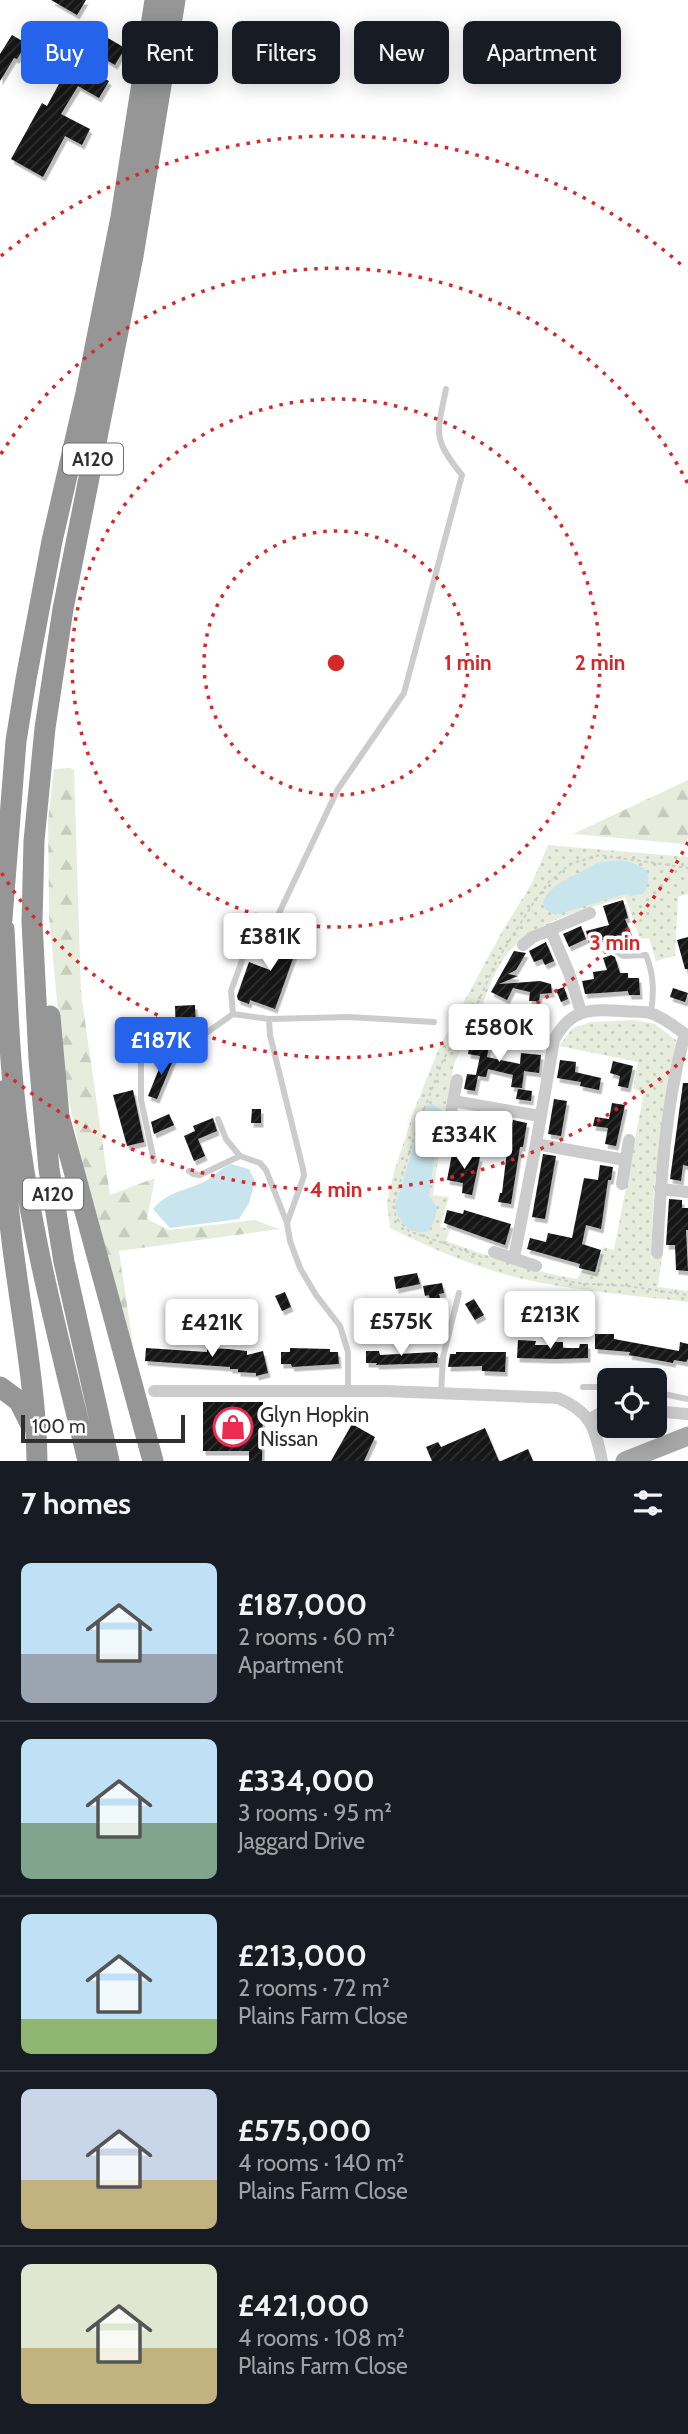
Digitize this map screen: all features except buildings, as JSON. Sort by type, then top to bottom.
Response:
[{"type":"highway","name":"A120","points":[[0,944],[16,741],[36,617],[86,393],[121,217],[155,0]]},
{"type":"highway","name":"A120","points":[[109,1461],[64,1262],[49,1168],[39,1059],[32,922],[36,816],[63,609],[133,256],[175,0]]},
{"type":"highway","name":"A120","points":[[3,901],[14,1095],[27,1187],[43,1276],[88,1461]]},
{"type":"highway","name":"A120","points":[[32,922],[50,1012],[59,1116],[153,1461]]},
{"type":"highway","name":"A120","points":[[0,1038],[6,1172],[37,1455]]},
{"type":"highway","points":[[0,1387],[19,1401],[29,1421],[37,1455]]},
{"type":"main road","points":[[625,1461],[688,1436]]},
{"type":"street","points":[[523,945],[533,937],[590,913]]},
{"type":"street","points":[[550,929],[569,974],[580,1012]]},
{"type":"street","points":[[514,1258],[554,1040],[567,1020],[580,1012],[595,1009],[651,1013],[687,1035],[667,1121],[657,1253]]},
{"type":"street","points":[[449,1123],[457,1080]]},
{"type":"street","points":[[453,1101],[540,1116]]},
{"type":"street","points":[[622,1184],[629,1140]]},
{"type":"street","points":[[536,1144],[625,1160]]},
{"type":"street","points":[[660,1189],[688,1192]]},
{"type":"street","points":[[489,1255],[514,1258],[536,1270]]},
{"type":"street","points":[[154,1391],[348,1391],[558,1398],[570,1403],[590,1419],[602,1461]]},
{"type":"street","points":[[667,1412],[687,1414]]},
{"type":"street","points":[[590,1419],[597,1415]]},
{"type":"lane","points":[[233,1014],[232,991],[244,955],[261,951],[338,789],[404,693],[462,475],[444,453],[438,431],[446,389]]},
{"type":"lane","points":[[609,947],[623,956],[646,955],[652,969],[654,992],[651,1013]]},
{"type":"lane","points":[[154,1161],[141,1100],[141,1053],[148,1045],[180,1042],[202,1036],[233,1014],[269,1019],[349,1017],[434,1022]]},
{"type":"lane","points":[[269,1019],[270,1035],[304,1176],[287,1223]]},
{"type":"lane","points":[[218,1119],[226,1139],[240,1156],[260,1163],[264,1168],[287,1223],[290,1241],[300,1268],[316,1295],[341,1326],[348,1352],[348,1391]]},
{"type":"lane","points":[[189,1171],[200,1174],[240,1156]]},
{"type":"lane","points":[[441,1393],[443,1357],[459,1293]]},
{"type":"lane","points":[[583,1387],[597,1388]]},
{"type":"lane","points":[[667,1394],[688,1399]]},
{"type":"path","points":[[489,1255],[409,1231],[396,1218],[393,1205],[417,1128],[443,1060],[474,1009],[496,962],[534,902],[549,882],[570,864],[600,855],[688,867]]},
{"type":"path","points":[[536,1270],[577,1283],[627,1286],[688,1295]]},
{"type":"green space","points":[[54,769],[74,769],[81,993],[110,1195],[155,1178],[147,1219],[169,1230],[255,1220],[279,1229],[119,1251],[134,1352],[97,1227],[65,1084],[49,916],[48,821]]},
{"type":"green space","points":[[688,780],[688,838],[685,844],[573,834]]},
{"type":"green space","points":[[548,845],[688,857],[688,894],[678,897],[675,956],[656,961],[649,938],[640,939],[625,897],[559,918],[515,945],[492,979],[477,1019],[549,1031],[544,1043],[468,1033],[454,1064],[443,1122],[433,1195],[449,1197],[440,1227],[450,1229],[446,1241],[511,1263],[578,1279],[581,1271],[597,1275],[603,1247],[614,1250],[644,1092],[633,1089],[638,1062],[559,1046],[573,1028],[591,1022],[634,1020],[655,1024],[677,1041],[654,1188],[651,1258],[662,1257],[658,1287],[688,1291],[688,1302],[519,1278],[453,1256],[390,1228],[387,1203],[394,1172],[439,1048],[504,928],[531,885]]},
{"type":"water","points":[[622,860],[636,864],[648,874],[644,893],[631,896],[626,894],[555,915],[545,909],[543,902],[546,895],[558,884],[597,863]]},
{"type":"water","points":[[431,1103],[441,1110],[429,1196],[437,1207],[429,1231],[417,1232],[403,1223],[395,1206],[426,1107]]},
{"type":"water","points":[[231,1164],[249,1169],[255,1181],[249,1203],[239,1219],[170,1228],[153,1209],[172,1194],[200,1184]]},
{"type":"place","name":"Glyn Hopkin Nissan","points":[[233,1427]]}]
